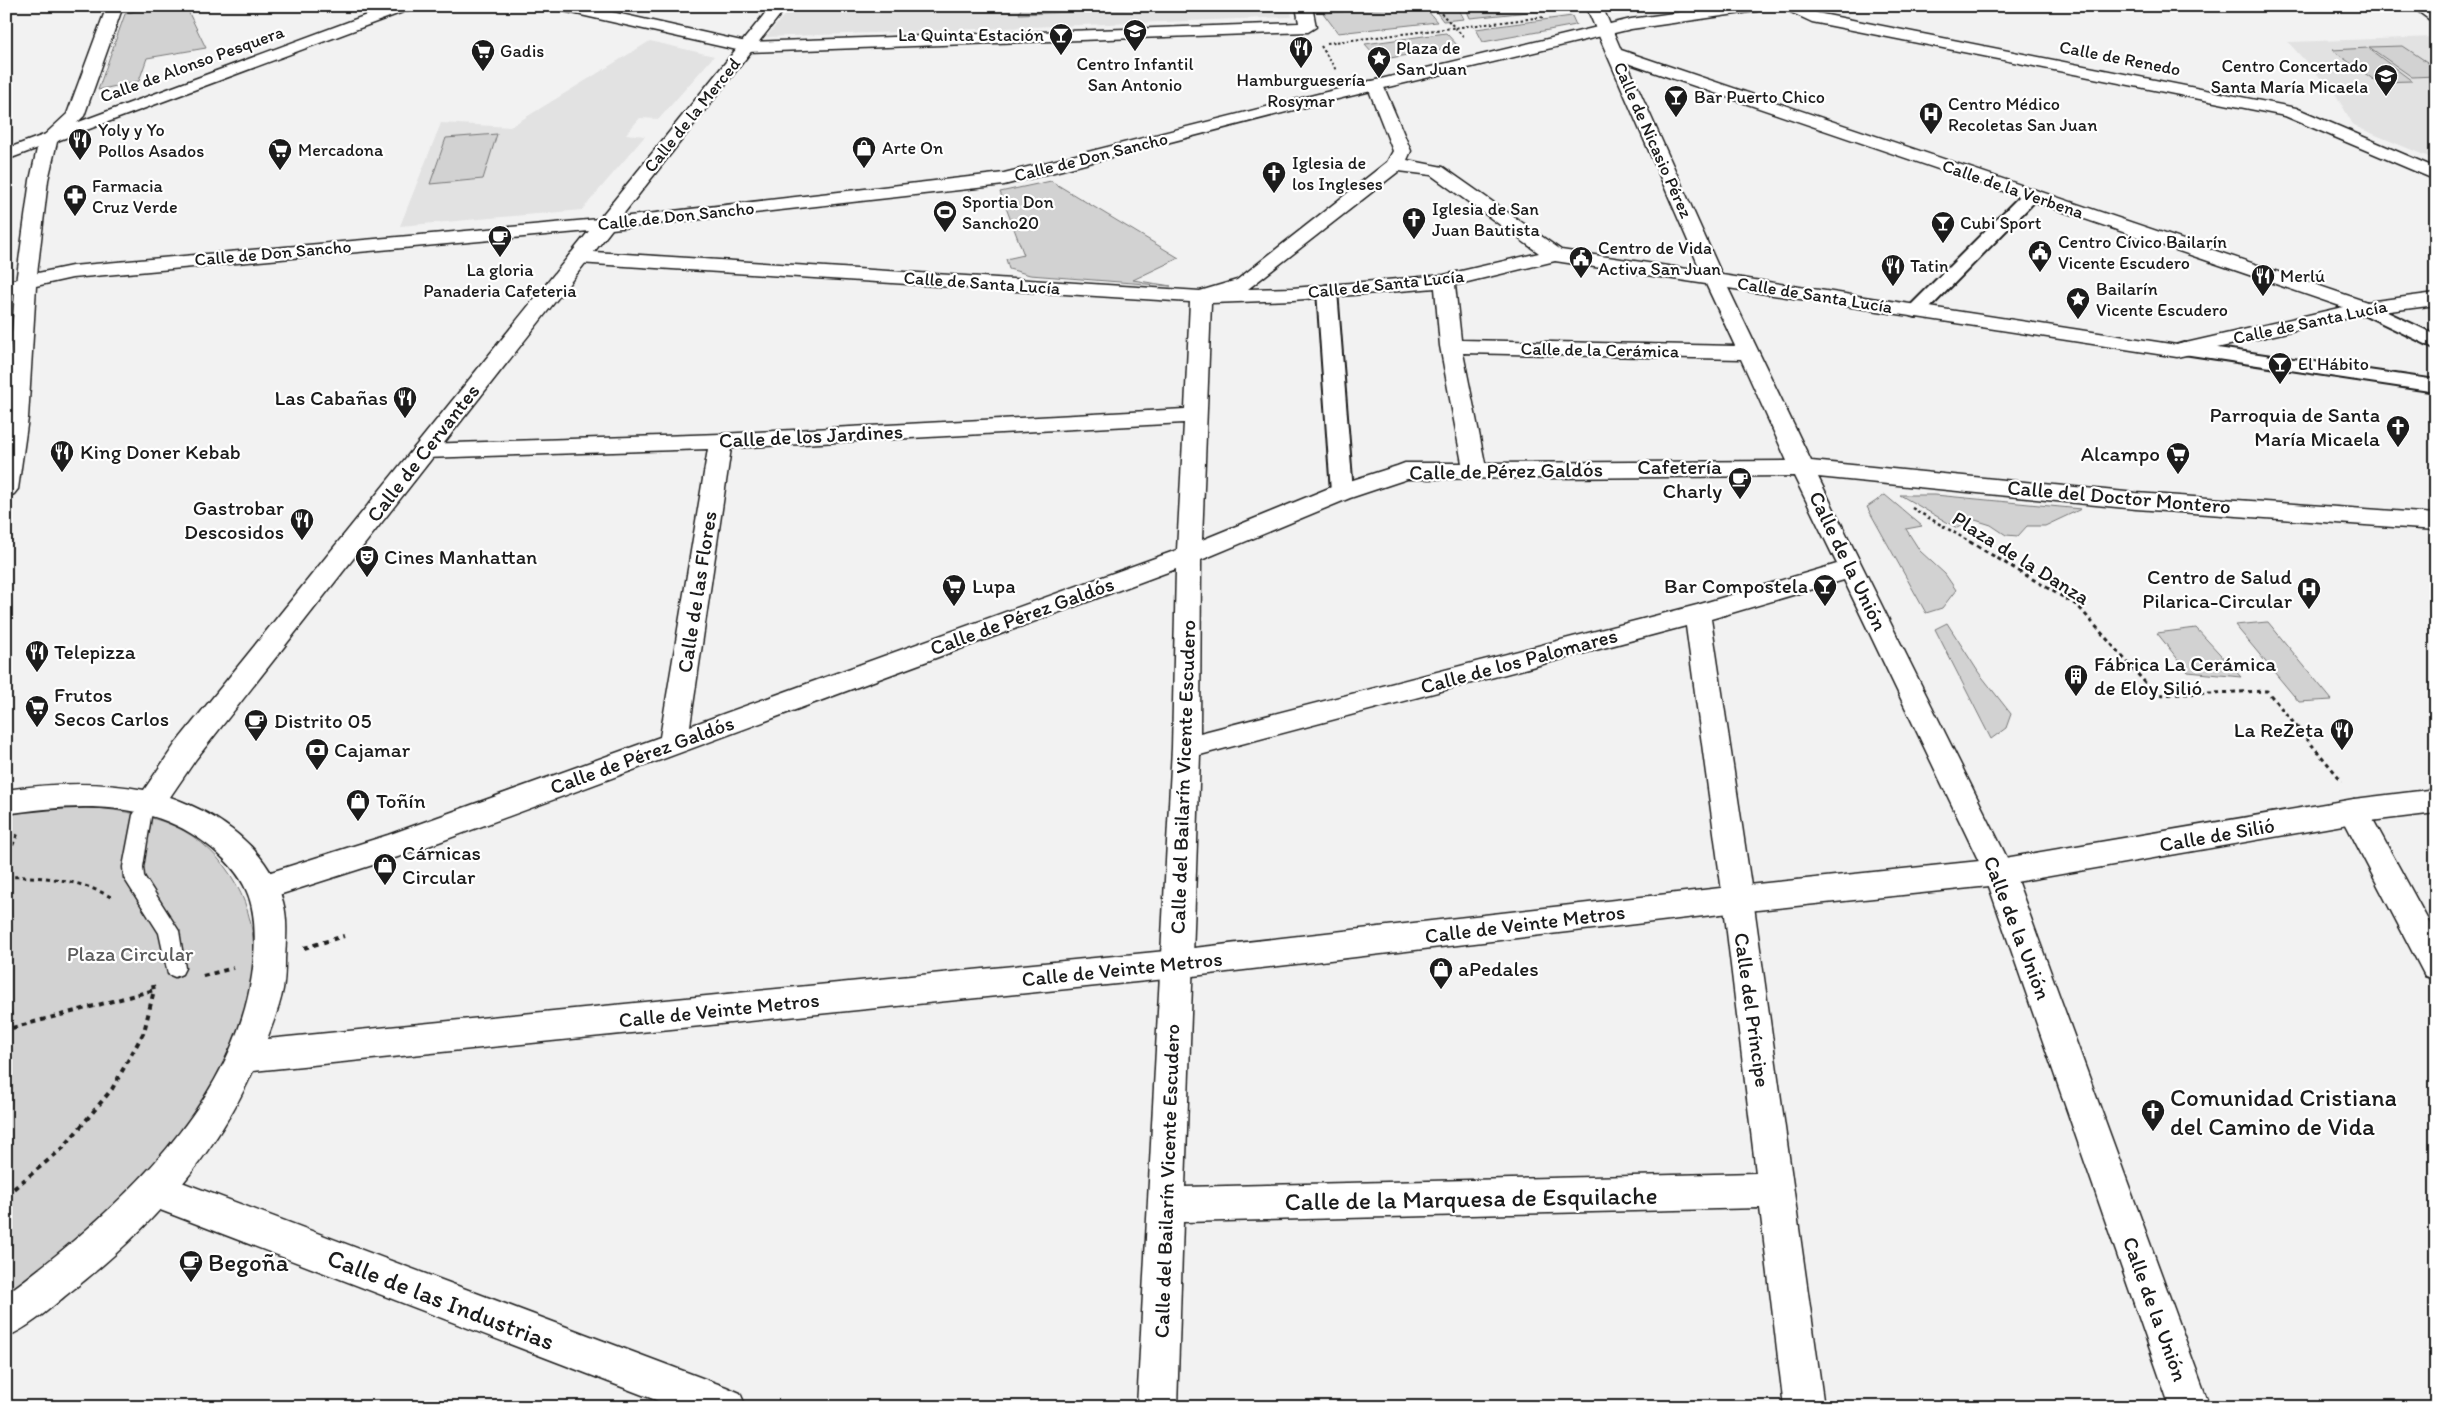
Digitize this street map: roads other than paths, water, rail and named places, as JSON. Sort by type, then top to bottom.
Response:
[{"type":"street","points":[[6,489],[17,418],[16,286],[48,140],[75,116],[115,6]]},
{"type":"street","name":"Calle de Alonso Pesquera","points":[[6,155],[406,6]]},
{"type":"street","points":[[563,6],[746,47],[1308,27],[1304,6]]},
{"type":"street","name":"Calle de la Merced","points":[[605,224],[779,6]]},
{"type":"street","name":"Calle de Nicasio Pérez","points":[[1594,6],[1714,279],[1802,468]]},
{"type":"street","points":[[1201,297],[1244,284],[1263,271],[1395,165],[1402,151],[1375,86],[1631,24],[1757,6]]},
{"type":"street","name":"Calle de Renedo","points":[[1789,6],[1812,17],[2290,112],[2436,175]]},
{"type":"street","points":[[2419,6],[2436,17]]},
{"type":"street","name":"Calle de la Verbena","points":[[1615,54],[2366,308],[2436,343]]},
{"type":"street","name":"Calle de Don Sancho","points":[[16,286],[58,275],[147,264],[673,218],[1004,179],[1375,86]]},
{"type":"street","points":[[1395,165],[1417,166],[1436,171],[1555,255]]},
{"type":"street","points":[[1916,311],[2031,195]]},
{"type":"street","name":"Calle de Cervantes","points":[[151,802],[186,751],[605,224]]},
{"type":"street","name":"Calle de Santa Lucía","points":[[578,258],[1201,297],[1327,292],[1444,281],[1555,255],[2177,351],[2366,308],[2436,299]]},
{"type":"street","points":[[1263,271],[1269,283],[1292,294]]},
{"type":"street","points":[[1444,281],[1451,346],[1475,471]]},
{"type":"street","points":[[1327,292],[1342,492]]},
{"type":"street","name":"Calle del Bailarín Vicente Escudero","points":[[1157,1407],[1186,748],[1189,555],[1201,297]]},
{"type":"street","name":"Calle de la Cerámica","points":[[1451,346],[1749,353]]},
{"type":"street","name":"Calle de Santa Lucía","points":[[2184,349],[2436,386]]},
{"type":"street","name":"Calle de los Jardines","points":[[424,451],[721,441],[1197,415]]},
{"type":"street","name":"Calle de las Flores","points":[[674,744],[721,441]]},
{"type":"street","name":"Calle de Pérez Galdós","points":[[263,887],[392,846],[674,744],[1189,555],[1342,492],[1405,471],[1802,468]]},
{"type":"street","name":"Calle del Doctor Montero","points":[[1802,468],[2136,501],[2436,522]]},
{"type":"street","name":"Calle de la Unión","points":[[1802,468],[1999,872],[2190,1407]]},
{"type":"street","name":"Calle de los Palomares","points":[[1186,748],[1697,614],[1851,569]]},
{"type":"street","name":"Calle del Príncipe","points":[[1697,614],[1738,899],[1804,1407]]},
{"type":"street","points":[[6,802],[34,797],[90,795],[151,802],[188,816],[218,834],[242,858],[263,887],[272,927],[268,986],[244,1057],[212,1117],[156,1190],[84,1260],[6,1318]]},
{"type":"street","name":"Calle de Silió","points":[[1999,872],[2361,810],[2436,801]]},
{"type":"street","points":[[2361,810],[2436,966]]},
{"type":"street","name":"Calle de Veinte Metros","points":[[244,1057],[1176,964],[1738,899],[1999,872]]},
{"type":"street","name":"Calle de las Industrias","points":[[156,1190],[726,1407]]},
{"type":"street","name":"Calle de la Marquesa de Esquilache","points":[[1166,1206],[1776,1190]]},
{"type":"lane","points":[[151,802],[142,814],[133,867],[134,878],[170,931],[175,968]]},
{"type":"place","name":"Centro Infantil San Antonio","points":[[1135,52]]},
{"type":"place","name":"La Quinta Estación","points":[[1061,56]]},
{"type":"place","name":"Hamburguesería Rosymar","points":[[1301,69]]},
{"type":"place","name":"Gadis","points":[[483,72]]},
{"type":"place","name":"Plaza de San Juan","points":[[1379,79]]},
{"type":"place","name":"Centro Concertado Santa María Micaela","points":[[2386,97]]},
{"type":"place","name":"Bar Puerto Chico","points":[[1676,118]]},
{"type":"place","name":"Centro Médico Recoletas San Juan","points":[[1931,135]]},
{"type":"place","name":"Yoly y Yo Pollos Asados","points":[[80,161]]},
{"type":"place","name":"Arte On","points":[[864,169]]},
{"type":"place","name":"Mercadona","points":[[280,171]]},
{"type":"place","name":"Iglesia de los Ingleses","points":[[1274,194]]},
{"type":"place","name":"Farmacia Cruz Verde","points":[[75,217]]},
{"type":"place","name":"Sportia Don Sancho20","points":[[945,233]]},
{"type":"place","name":"Iglesia de San Juan Bautista","points":[[1414,240]]},
{"type":"place","name":"Cubi Sport","points":[[1943,244]]},
{"type":"place","name":"La gloria Panaderia Cafeteria","points":[[500,258]]},
{"type":"place","name":"Centro Cívico Bailarín Vicente Escudero","points":[[2040,273]]},
{"type":"place","name":"Centro de Vida Activa San Juan","points":[[1581,279]]},
{"type":"place","name":"Tatin","points":[[1893,287]]},
{"type":"place","name":"Merlú","points":[[2263,297]]},
{"type":"place","name":"Bailarín Vicente Escudero","points":[[2078,320]]},
{"type":"place","name":"El Hábito","points":[[2280,385]]},
{"type":"place","name":"Las Cabañas","points":[[405,419]]},
{"type":"place","name":"Parroquia de Santa María Micaela","points":[[2398,448]]},
{"type":"place","name":"King Doner Kebab","points":[[62,473]]},
{"type":"place","name":"Alcampo","points":[[2178,475]]},
{"type":"place","name":"Cafetería Charly","points":[[1740,500]]},
{"type":"place","name":"Gastrobar Descosidos","points":[[302,541]]},
{"type":"place","name":"Cines Manhattan","points":[[367,578]]},
{"type":"place","name":"Lupa","points":[[954,607]]},
{"type":"place","name":"Bar Compostela","points":[[1825,607]]},
{"type":"place","name":"Centro de Salud Pilarica-Circular","points":[[2309,610]]},
{"type":"place","name":"Telepizza","points":[[37,673]]},
{"type":"place","name":"Fábrica La Cerámica de Eloy Silió","points":[[2076,697]]},
{"type":"place","name":"Frutos Secos Carlos","points":[[37,728]]},
{"type":"place","name":"Distrito 05","points":[[256,742]]},
{"type":"place","name":"La ReZeta","points":[[2342,751]]},
{"type":"place","name":"Cajamar","points":[[317,771]]},
{"type":"place","name":"Toñín","points":[[358,822]]},
{"type":"place","name":"Cárnicas Circular","points":[[385,886]]},
{"type":"place","name":"aPedales","points":[[1441,990]]},
{"type":"place","name":"Comunidad Cristiana del Camino de Vida","points":[[2153,1132]]},
{"type":"place","name":"Begoña","points":[[191,1283]]},
{"type":"park label","name":"Plaza Circular","points":[[130,954]]}]
